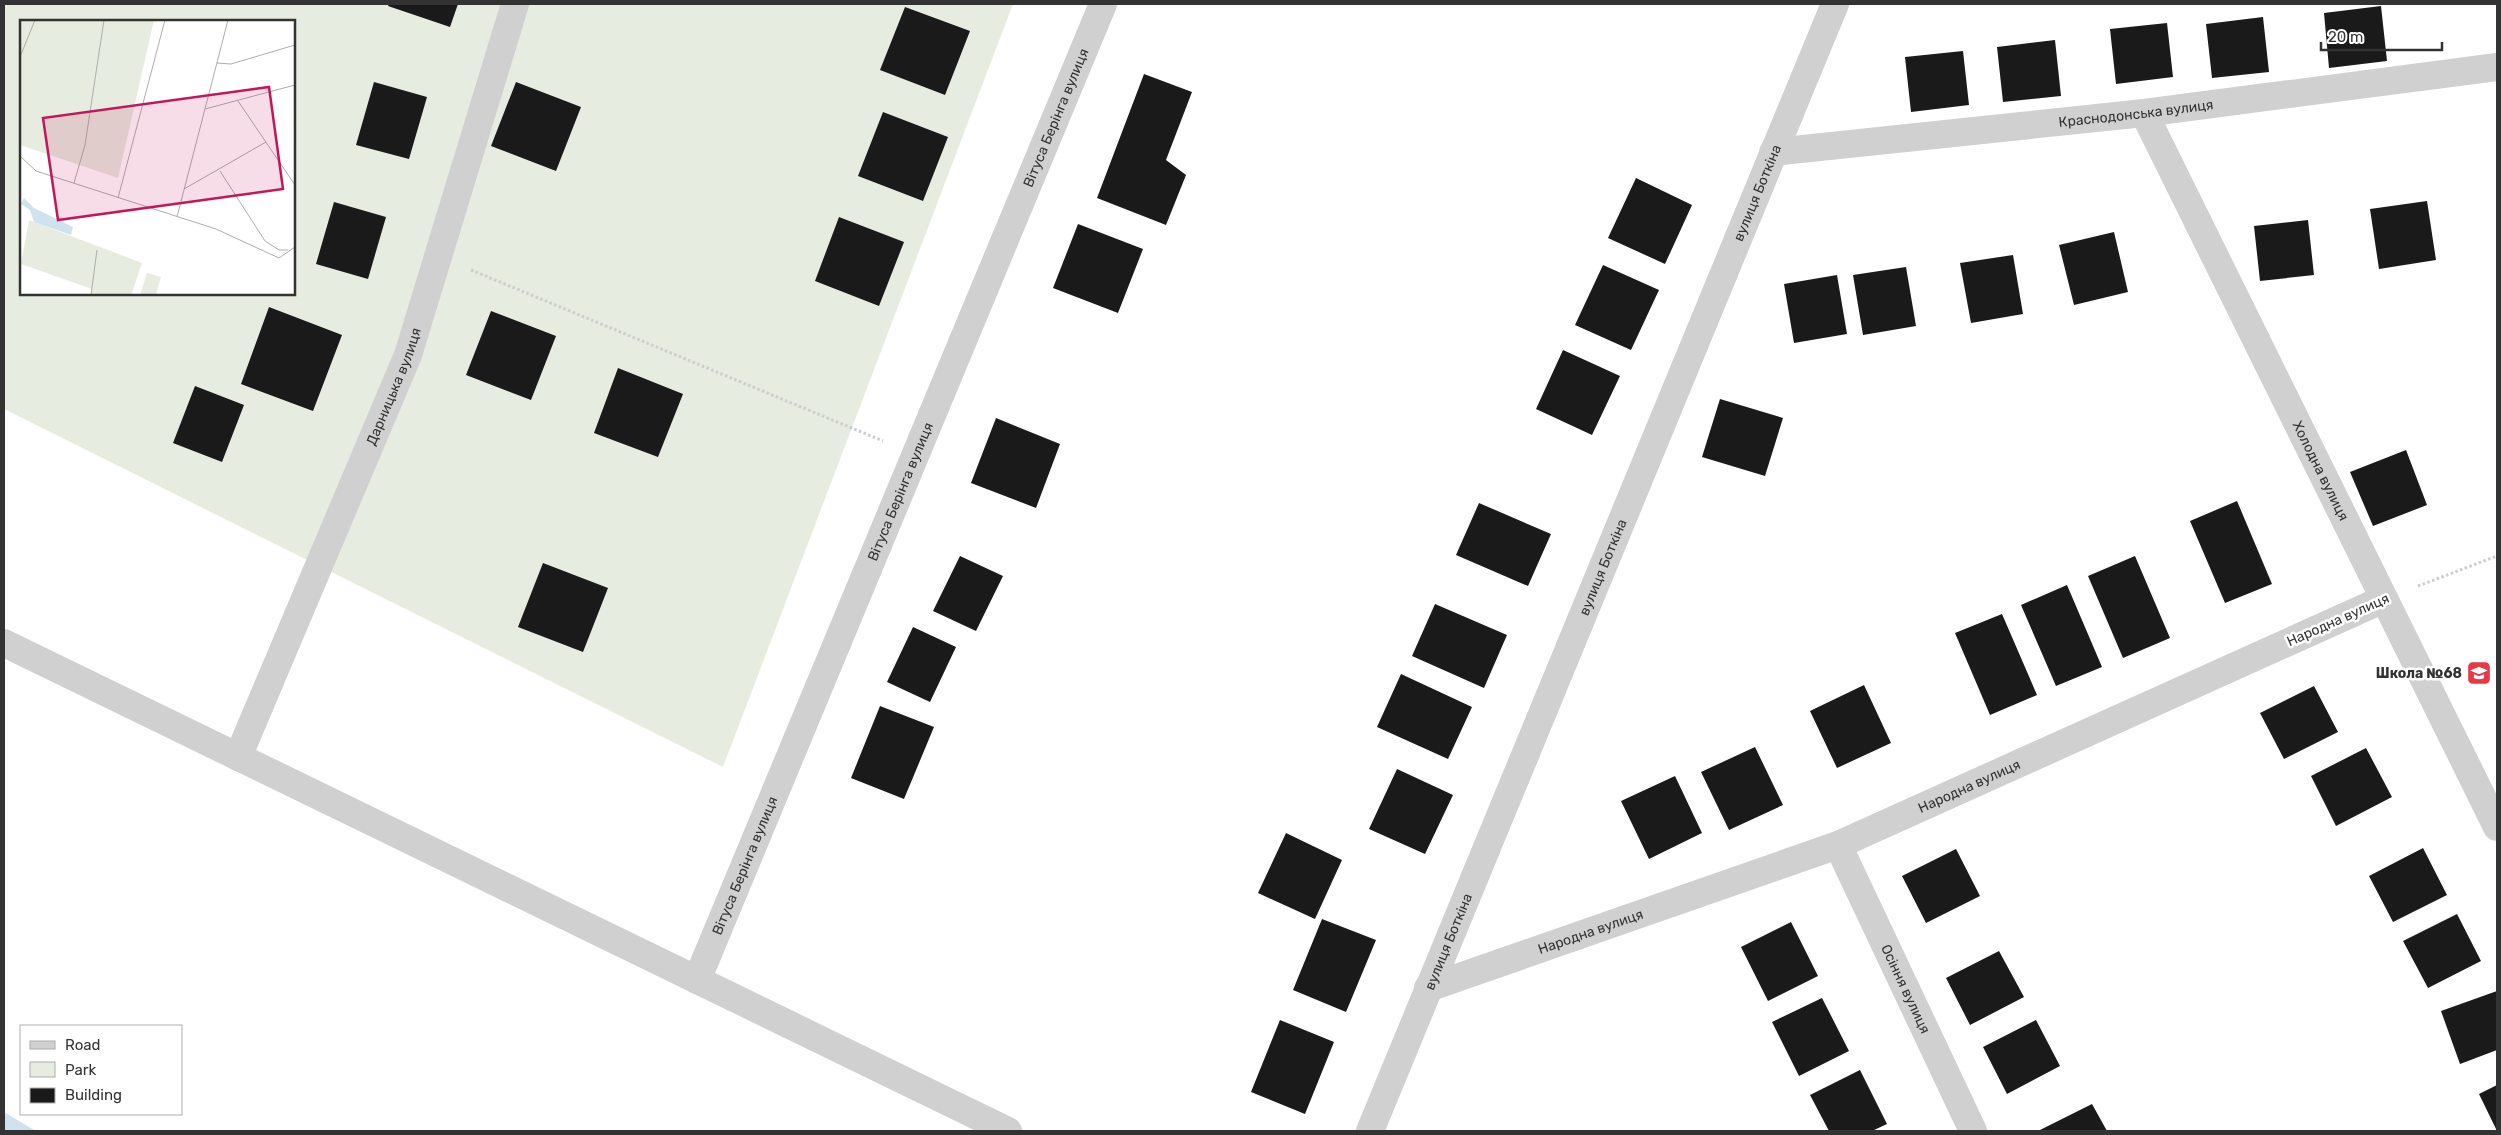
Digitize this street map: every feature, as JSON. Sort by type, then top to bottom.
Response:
[{"type":"street","name":"Дарницька вулиця","points":[[238,757],[408,355],[515,4]]},
{"type":"street","name":"Вітуса Берінга вулиця","points":[[697,980],[1103,4]]},
{"type":"street","name":"вулиця Боткіна","points":[[1370,1131],[1835,4]]},
{"type":"street","name":"Краснодонська вулиця","points":[[1773,152],[2144,113],[2497,67]]},
{"type":"street","name":"Холодна вулиця","points":[[2144,113],[2497,827]]},
{"type":"street","name":"Народна вулиця","points":[[1428,988],[1838,845],[2384,599]]},
{"type":"street","points":[[4,642],[1008,1131]]},
{"type":"street","name":"Осіння вулиця","points":[[1838,845],[1974,1131]]},
{"type":"path","points":[[438,256],[916,454]]},
{"type":"path","name":"Народна вулиця","points":[[2384,599],[2497,556]]},
{"type":"green space","points":[[4,4],[1013,4],[723,767],[4,409]]},
{"type":"water","points":[[4,1112],[34,1130],[36,1131],[4,1131]]},
{"type":"building","points":[[389,4],[458,4],[450,27],[388,6]]},
{"type":"building","points":[[2381,6],[2387,61],[2329,68],[2324,13]]},
{"type":"building","points":[[905,7],[970,31],[945,95],[880,70]]},
{"type":"building","points":[[2263,17],[2269,72],[2212,78],[2206,24]]},
{"type":"building","points":[[2167,23],[2173,77],[2116,84],[2110,29]]},
{"type":"building","points":[[2055,40],[2061,96],[2003,102],[1997,47]]},
{"type":"building","points":[[1963,51],[1969,105],[1911,112],[1905,57]]},
{"type":"building","points":[[1144,74],[1192,92],[1166,160],[1186,175],[1166,225],[1097,198]]},
{"type":"building","points":[[374,82],[427,97],[409,159],[356,145]]},
{"type":"building","points":[[516,82],[581,107],[556,171],[491,146]]},
{"type":"building","points":[[883,112],[948,137],[923,201],[858,176]]},
{"type":"building","points":[[1636,178],[1692,205],[1665,264],[1608,238]]},
{"type":"building","points":[[2427,201],[2436,260],[2379,269],[2370,209]]},
{"type":"building","points":[[334,202],[386,217],[368,279],[316,264]]},
{"type":"building","points":[[839,217],[904,242],[879,306],[815,281]]},
{"type":"building","points":[[2308,220],[2314,275],[2260,281],[2254,226]]},
{"type":"building","points":[[1078,224],[1143,249],[1118,313],[1053,288]]},
{"type":"building","points":[[2114,232],[2128,292],[2074,305],[2059,245]]},
{"type":"building","points":[[2013,255],[2023,314],[1971,323],[1960,263]]},
{"type":"building","points":[[1603,265],[1659,290],[1631,350],[1575,325]]},
{"type":"building","points":[[1906,267],[1916,326],[1863,335],[1853,275]]},
{"type":"building","points":[[1837,275],[1847,334],[1794,343],[1784,284]]},
{"type":"building","points":[[269,307],[342,335],[313,411],[241,384]]},
{"type":"building","points":[[491,311],[556,336],[531,400],[466,375]]},
{"type":"building","points":[[1563,350],[1620,376],[1592,435],[1536,409]]},
{"type":"building","points":[[618,368],[683,394],[658,457],[594,433]]},
{"type":"building","points":[[195,386],[244,405],[222,462],[173,443]]},
{"type":"building","points":[[1720,399],[1783,418],[1765,476],[1702,457]]},
{"type":"building","points":[[996,418],[1060,444],[1036,508],[971,483]]},
{"type":"building","points":[[2406,450],[2427,505],[2373,526],[2350,472]]},
{"type":"building","points":[[2237,501],[2272,584],[2225,603],[2190,521]]},
{"type":"building","points":[[1479,503],[1551,534],[1528,586],[1456,555]]},
{"type":"building","points":[[960,556],[1003,576],[976,631],[933,611]]},
{"type":"building","points":[[2135,556],[2170,638],[2123,658],[2088,576]]},
{"type":"building","points":[[543,563],[608,588],[583,652],[518,627]]},
{"type":"building","points":[[2067,585],[2102,667],[2056,686],[2021,605]]},
{"type":"building","points":[[1435,604],[1507,635],[1484,688],[1412,656]]},
{"type":"building","points":[[2002,614],[2037,695],[1990,715],[1955,633]]},
{"type":"building","points":[[913,627],[956,647],[930,702],[887,682]]},
{"type":"building","points":[[1401,674],[1472,707],[1448,759],[1377,727]]},
{"type":"building","points":[[1864,685],[1891,743],[1837,768],[1810,711]]},
{"type":"building","points":[[2314,686],[2338,732],[2284,759],[2260,713]]},
{"type":"building","points":[[880,706],[934,727],[904,799],[851,778]]},
{"type":"building","points":[[1755,747],[1783,805],[1729,830],[1701,772]]},
{"type":"building","points":[[2366,748],[2392,797],[2336,826],[2311,776]]},
{"type":"building","points":[[1397,769],[1453,795],[1425,854],[1369,829]]},
{"type":"building","points":[[1675,776],[1702,833],[1649,859],[1621,801]]},
{"type":"building","points":[[1286,833],[1342,860],[1315,919],[1258,893]]},
{"type":"building","points":[[2423,848],[2447,895],[2393,922],[2369,876]]},
{"type":"building","points":[[1956,849],[1980,896],[1926,923],[1902,876]]},
{"type":"building","points":[[2457,914],[2481,961],[2428,988],[2403,941]]},
{"type":"building","points":[[1322,919],[1376,940],[1346,1012],[1293,990]]},
{"type":"building","points":[[1791,922],[1818,976],[1768,1001],[1741,947]]},
{"type":"building","points":[[1999,951],[2024,997],[1970,1025],[1946,978]]},
{"type":"building","points":[[2497,991],[2497,1050],[2460,1064],[2441,1011]]},
{"type":"building","points":[[1822,998],[1849,1051],[1799,1076],[1772,1022]]},
{"type":"building","points":[[1280,1020],[1334,1042],[1305,1114],[1251,1092]]},
{"type":"building","points":[[2036,1020],[2060,1066],[2007,1094],[1983,1047]]},
{"type":"building","points":[[1860,1070],[1887,1124],[1872,1131],[1829,1131],[1810,1095]]},
{"type":"building","points":[[2497,1085],[2497,1131],[2479,1094]]},
{"type":"building","points":[[2092,1104],[2107,1131],[2038,1131]]},
{"type":"place","name":"Школа №68","points":[[2479,673]]}]
